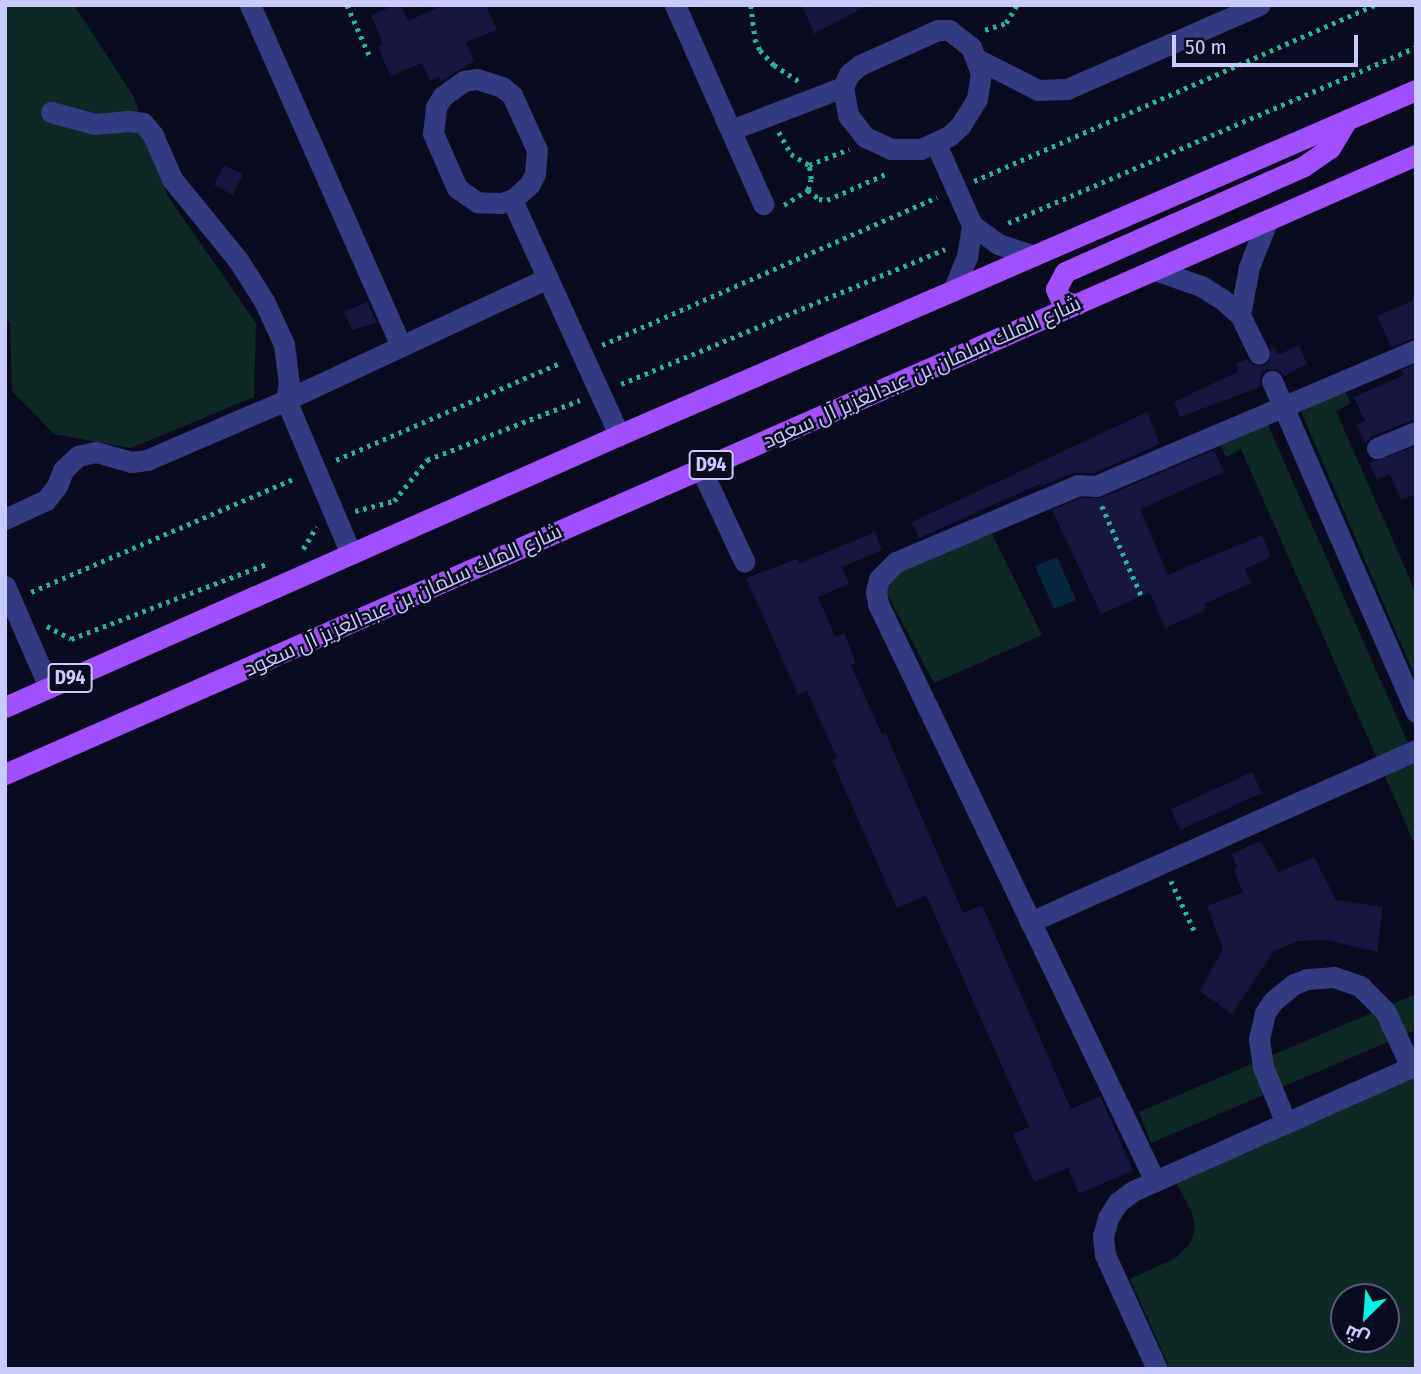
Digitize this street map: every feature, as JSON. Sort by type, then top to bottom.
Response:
[{"type":"main road","name":"D94","points":[[5,706],[619,435],[1416,90]]},
{"type":"main road","points":[[1077,304],[1060,298],[1056,289],[1065,272],[1304,166],[1330,148],[1347,120]]},
{"type":"main road","name":"شارع الملك سلمان بن عبدالعزيز آل سعود","points":[[5,774],[1416,155]]},
{"type":"lane","points":[[250,5],[401,346]]},
{"type":"lane","points":[[675,5],[769,207]]},
{"type":"lane","points":[[977,59],[1038,90],[1066,89],[1259,5]]},
{"type":"lane","points":[[937,30],[949,30],[961,37],[977,59],[981,73],[977,100],[961,125],[936,144],[898,150],[865,137],[848,115],[843,87],[849,74],[860,65],[937,30]]},
{"type":"lane","points":[[477,79],[502,86],[519,106],[537,150],[537,162],[530,184],[512,200],[489,204],[466,197],[450,178],[433,133],[436,107],[452,87],[464,81],[477,79]]},
{"type":"lane","points":[[731,130],[843,87]]},
{"type":"lane","points":[[51,112],[96,124],[129,121],[144,123],[153,135],[172,179],[238,260],[264,301],[284,344],[288,363],[286,400],[351,554]]},
{"type":"lane","points":[[936,144],[975,232],[1016,251],[1034,256]]},
{"type":"lane","points":[[512,200],[619,435]]},
{"type":"lane","points":[[1240,315],[1250,267],[1267,221]]},
{"type":"lane","points":[[953,291],[975,232]]},
{"type":"lane","points":[[1155,270],[1201,286],[1240,315],[1259,354]]},
{"type":"lane","points":[[5,519],[46,500],[69,462],[78,456],[96,452],[131,462],[147,460],[286,400],[548,278]]},
{"type":"lane","points":[[1155,1181],[878,604],[876,592],[886,569],[896,562],[1078,485],[1093,486],[1416,350]]},
{"type":"lane","points":[[1272,381],[1416,712]]},
{"type":"lane","points":[[1377,448],[1416,432]]},
{"type":"lane","points":[[701,469],[744,561]]},
{"type":"lane","points":[[8,593],[49,687]]},
{"type":"lane","points":[[1030,922],[1416,750]]},
{"type":"lane","points":[[1157,1369],[1105,1255],[1103,1236],[1108,1218],[1118,1202],[1133,1191],[1286,1123],[1413,1066],[1385,1011],[1360,986],[1334,976],[1320,976],[1294,984],[1273,1001],[1265,1013],[1259,1040],[1263,1067],[1286,1123]]},
{"type":"path","points":[[347,5],[371,59]]},
{"type":"path","points":[[751,5],[755,39],[760,50],[816,98]]},
{"type":"path","points":[[961,37],[1006,23],[1017,5]]},
{"type":"path","points":[[8,593],[315,470],[1374,5]]},
{"type":"path","points":[[291,554],[304,549],[318,522],[394,500],[427,460],[600,393],[1416,47]]},
{"type":"path","points":[[772,114],[791,154],[809,165]]},
{"type":"path","points":[[809,165],[852,148]]},
{"type":"path","points":[[769,207],[798,199],[808,190],[811,179],[809,165]]},
{"type":"path","points":[[808,190],[820,199],[827,200],[888,173]]},
{"type":"path","points":[[1093,486],[1141,595]]},
{"type":"path","points":[[25,632],[43,624],[71,639],[278,559]]},
{"type":"path","points":[[1163,863],[1196,934]]},
{"type":"green space","points":[[5,5],[74,5],[134,97],[167,195],[256,323],[254,397],[131,448],[54,434],[12,391],[10,322],[5,319]]},
{"type":"green space","points":[[1338,376],[1351,403],[1336,411],[1416,593],[1416,679],[1294,395]]},
{"type":"green space","points":[[1260,407],[1416,761],[1416,847],[1241,449],[1226,457],[1212,430]]},
{"type":"green space","points":[[987,524],[1042,635],[934,683],[886,592],[896,557]]},
{"type":"green space","points":[[1416,994],[1416,1030],[1151,1143],[1139,1112]]},
{"type":"green space","points":[[1416,1065],[1416,1369],[1170,1369],[1130,1279],[1176,1258],[1191,1242],[1195,1228],[1192,1213],[1173,1176]]},
{"type":"water","points":[[1057,557],[1076,600],[1054,609],[1035,566]]},
{"type":"building","points":[[401,5],[408,21],[444,5],[486,5],[497,30],[466,42],[474,61],[441,81],[439,77],[430,81],[422,63],[390,76],[378,46],[383,44],[371,15]]},
{"type":"building","points":[[802,5],[868,5],[814,34]]},
{"type":"building","points":[[224,165],[243,174],[233,195],[214,185]]},
{"type":"building","points":[[1416,299],[1416,337],[1391,347],[1377,316]]},
{"type":"building","points":[[367,302],[377,323],[352,330],[344,312]]},
{"type":"building","points":[[1299,345],[1307,364],[1284,376],[1279,370],[1267,369],[1261,374],[1260,387],[1180,417],[1174,402],[1239,371],[1236,364],[1247,359],[1252,365],[1264,366],[1270,361],[1271,349],[1274,347],[1278,355]]},
{"type":"building","points":[[1416,364],[1416,419],[1372,436],[1365,443],[1357,425],[1365,421],[1354,397],[1404,375],[1401,370]]},
{"type":"building","points":[[1147,412],[1160,444],[1094,473],[1073,473],[1041,486],[1040,484],[919,538],[912,522]]},
{"type":"building","points":[[1416,446],[1416,494],[1401,500],[1390,474],[1377,480],[1369,463]]},
{"type":"building","points":[[1214,450],[1224,472],[1140,509],[1168,575],[1262,535],[1271,557],[1245,569],[1251,583],[1204,604],[1206,610],[1165,628],[1150,592],[1101,614],[1052,510],[1080,498],[1101,498]]},
{"type":"building","points":[[875,532],[882,550],[842,567],[849,584],[818,597],[835,637],[844,633],[856,663],[851,665],[882,735],[886,734],[963,913],[982,905],[1071,1109],[1100,1096],[1133,1170],[1079,1194],[1068,1168],[1034,1182],[1013,1134],[1029,1127],[926,895],[897,908],[832,760],[837,758],[807,691],[798,695],[746,578],[797,559],[799,564]]},
{"type":"building","points":[[1252,772],[1262,793],[1180,830],[1171,809]]},
{"type":"building","points":[[1260,841],[1279,872],[1314,857],[1336,900],[1383,907],[1377,952],[1326,940],[1297,941],[1273,952],[1232,1014],[1200,991],[1223,949],[1207,906],[1243,892],[1234,870],[1237,868],[1232,854]]}]
